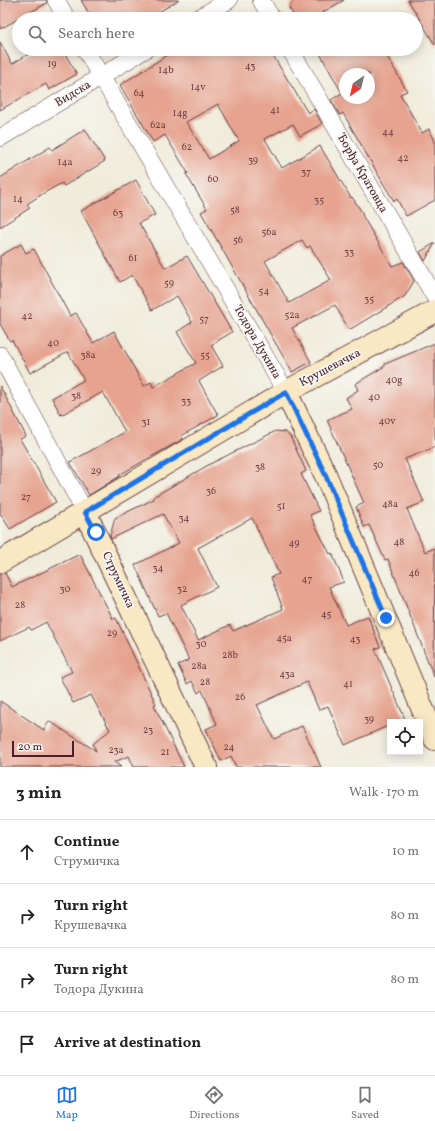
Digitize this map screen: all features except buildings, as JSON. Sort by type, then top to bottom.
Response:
[{"type":"main road","name":"Крушевачка","points":[[0,562],[286,392],[435,311]]},
{"type":"main road","name":"Тодора Дукина","points":[[286,392],[326,476],[435,739]]},
{"type":"main road","name":"Струмичка","points":[[85,512],[206,767]]},
{"type":"street","points":[[56,0],[63,12]]},
{"type":"street","points":[[208,12],[229,0]]},
{"type":"street","points":[[261,0],[268,12]]},
{"type":"street","name":"Тодора Дукина","points":[[89,56],[286,392]]},
{"type":"street","name":"Видска","points":[[0,138],[135,56]]},
{"type":"street","name":"Ђорђа Кратовца","points":[[294,56],[435,297]]},
{"type":"street","name":"Струмичка","points":[[0,355],[85,512]]},
{"type":"route","points":[[96,532],[85,512],[286,392],[297,412],[326,476],[386,618]]}]
